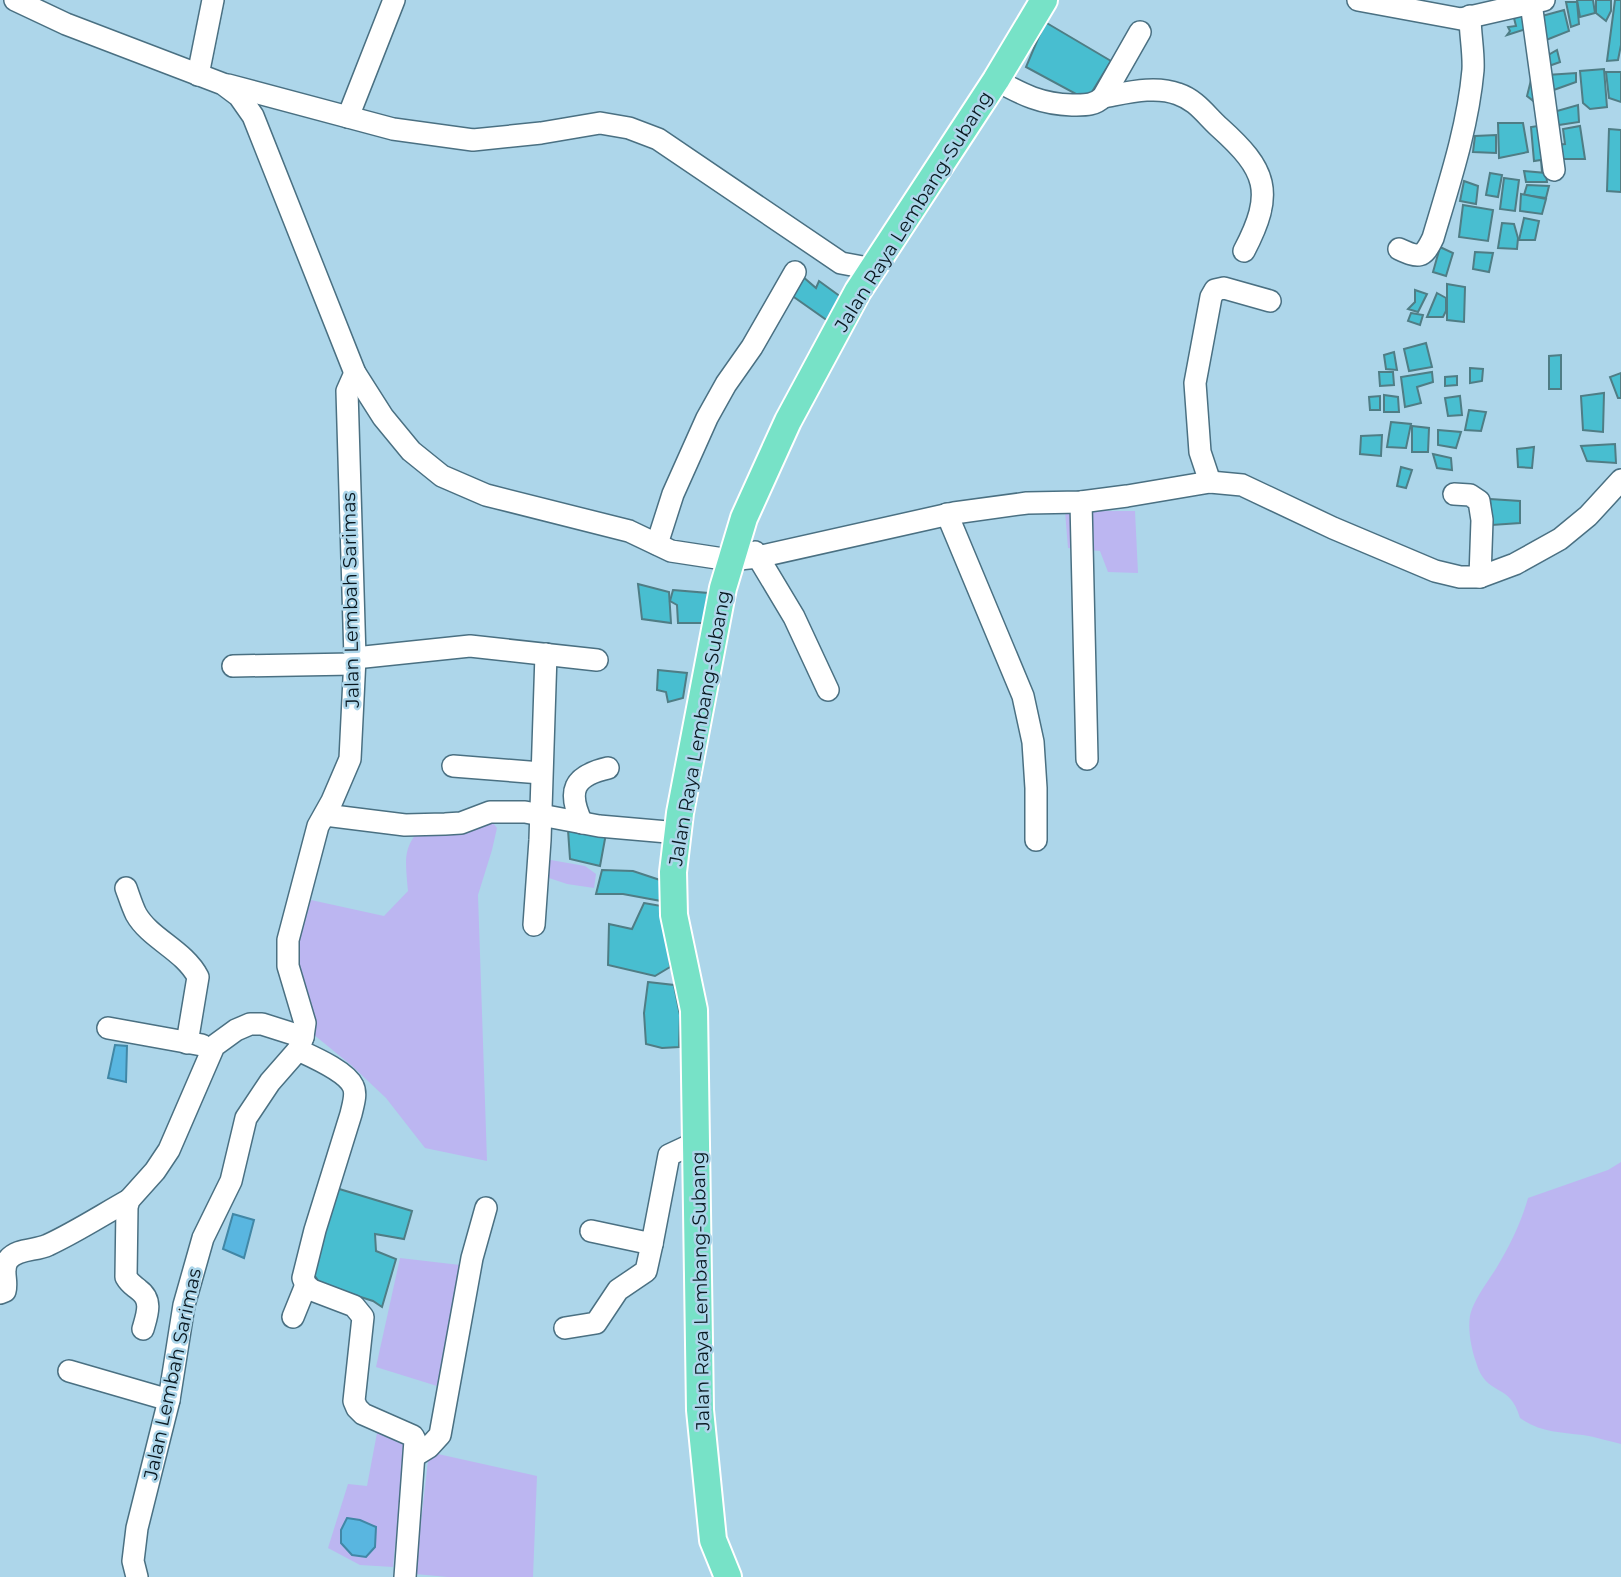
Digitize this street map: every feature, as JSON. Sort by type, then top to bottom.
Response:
[{"type":"main road","name":"Jalan Raya Lembang-Subang","points":[[722,1575],[713,1540],[701,1410],[694,1010],[674,915],[673,872],[680,813],[749,554],[744,518],[788,421],[858,291],[996,80],[1044,0]]},
{"type":"street","points":[[198,75],[213,0]]},
{"type":"street","points":[[348,117],[394,0]]},
{"type":"street","points":[[1358,0],[1461,19],[1537,1],[1554,170]]},
{"type":"street","points":[[20,1],[66,24],[223,84],[393,129],[473,140],[600,123],[629,128],[658,139],[841,263],[873,269]]},
{"type":"street","points":[[1398,249],[1414,256],[1424,254],[1433,238],[1458,150],[1470,93],[1473,66],[1470,16]]},
{"type":"street","points":[[996,80],[1022,95],[1049,104],[1097,103],[1140,32]]},
{"type":"street","points":[[223,84],[239,96],[253,116],[355,373],[383,417],[411,451],[442,476],[486,495],[651,538],[671,551],[749,554],[947,514],[1027,503],[1081,502],[1210,482],[1242,485],[1333,528],[1435,571],[1460,578],[1480,577],[1515,564],[1560,538],[1588,516],[1620,484]]},
{"type":"street","points":[[1103,97],[1161,90],[1178,94],[1199,106],[1251,158],[1262,180],[1263,199],[1255,230],[1244,251]]},
{"type":"street","points":[[841,263],[858,291]]},
{"type":"street","points":[[651,538],[713,407],[795,272]]},
{"type":"street","points":[[1210,482],[1200,452],[1195,383],[1211,297],[1216,290],[1224,288],[1270,301]]},
{"type":"street","name":"Jalan Lembah Sarimas","points":[[137,1577],[133,1561],[137,1528],[169,1400],[184,1305],[203,1238],[231,1181],[246,1118],[300,1043],[305,1023],[288,966],[288,940],[318,826],[350,759],[354,661],[347,391],[355,373]]},
{"type":"street","points":[[1454,494],[1470,495],[1479,501],[1482,520],[1480,577]]},
{"type":"street","points":[[1081,502],[1087,759]]},
{"type":"street","points":[[947,514],[1023,696],[1033,742],[1036,840]]},
{"type":"street","points":[[749,554],[794,617],[828,690]]},
{"type":"street","points":[[233,666],[354,661],[470,646],[597,660]]},
{"type":"street","points":[[534,925],[540,840],[546,654]]},
{"type":"street","points":[[453,766],[541,773]]},
{"type":"street","points":[[582,823],[573,804],[574,789],[580,780],[592,772],[608,768]]},
{"type":"street","points":[[325,815],[405,825],[461,823],[490,812],[525,812],[640,831],[679,833]]},
{"type":"street","points":[[126,888],[136,916],[184,957],[198,977],[187,1043]]},
{"type":"street","points":[[0,1293],[5,1291],[7,1284],[4,1268],[10,1257],[46,1246],[129,1200],[155,1171],[169,1150],[214,1046],[236,1030],[250,1024],[262,1024],[300,1043],[354,1087],[351,1114],[303,1278],[312,1290],[354,1306],[360,1311],[364,1326],[354,1401],[363,1414],[412,1436],[416,1446],[405,1577]]},
{"type":"street","points":[[108,1028],[214,1046]]},
{"type":"street","points":[[565,1328],[596,1323],[618,1290],[646,1271],[670,1155],[684,1147],[697,1147]]},
{"type":"street","points":[[129,1200],[126,1277],[130,1285],[142,1292],[149,1307],[143,1329]]},
{"type":"street","points":[[416,1455],[429,1447],[440,1435],[472,1258],[486,1208]]},
{"type":"street","points":[[591,1231],[652,1244]]},
{"type":"street","points":[[293,1317],[306,1285]]},
{"type":"street","points":[[69,1371],[169,1400]]},
{"type":"shaded area","points":[[1065,511],[1135,511],[1138,573],[1108,572],[1100,551],[1068,548]]},
{"type":"shaded area","points":[[428,820],[493,823],[497,828],[478,895],[487,1161],[425,1148],[386,1098],[308,1030],[294,957],[311,900],[384,916],[408,891],[407,852],[413,837]]},
{"type":"shaded area","points":[[545,859],[585,866],[596,874],[594,888],[567,884],[540,875]]},
{"type":"shaded area","points":[[1621,1162],[1621,1444],[1542,1429],[1520,1418],[1510,1399],[1486,1381],[1480,1373],[1472,1350],[1469,1328],[1474,1303],[1511,1242],[1528,1198],[1608,1170]]},
{"type":"shaded area","points":[[400,1258],[460,1265],[437,1386],[376,1367]]},
{"type":"shaded area","points":[[377,1433],[405,1445],[393,1567],[360,1565],[328,1548],[348,1484],[367,1486]]},
{"type":"shaded area","points":[[429,1452],[537,1476],[533,1577],[448,1577],[415,1574]]},
{"type":"water","points":[[115,1045],[127,1046],[126,1082],[108,1078]]},
{"type":"water","points":[[233,1214],[254,1220],[244,1258],[223,1249]]},
{"type":"water","points":[[347,1518],[376,1527],[375,1547],[366,1557],[352,1555],[341,1543],[341,1530]]},
{"type":"building","points":[[1577,0],[1593,0],[1595,13],[1580,17]]},
{"type":"building","points":[[1596,0],[1611,0],[1611,11],[1606,21],[1596,13]]},
{"type":"building","points":[[1615,0],[1621,0],[1621,45],[1618,60],[1607,61]]},
{"type":"building","points":[[1566,2],[1577,2],[1579,24],[1571,27]]},
{"type":"building","points":[[1564,10],[1569,31],[1546,40],[1542,16]]},
{"type":"building","points":[[1528,12],[1529,28],[1507,35],[1510,31],[1508,27],[1516,26],[1514,18]]},
{"type":"building","points":[[1045,22],[1111,61],[1087,100],[1026,67]]},
{"type":"building","points":[[1557,50],[1560,62],[1549,66],[1545,57]]},
{"type":"building","points":[[1534,68],[1536,103],[1527,96]]},
{"type":"building","points":[[1604,69],[1607,107],[1590,109],[1583,103],[1580,71]]},
{"type":"building","points":[[1606,72],[1621,72],[1621,102],[1609,98]]},
{"type":"building","points":[[1576,73],[1576,82],[1548,92],[1547,75]]},
{"type":"building","points":[[1578,105],[1579,122],[1552,126],[1550,113]]},
{"type":"building","points":[[1498,123],[1523,123],[1528,152],[1499,158]]},
{"type":"building","points":[[1545,125],[1551,170],[1542,172],[1541,160],[1534,161],[1531,127]]},
{"type":"building","points":[[1580,126],[1585,159],[1556,159],[1554,145],[1565,144],[1563,129]]},
{"type":"building","points":[[1609,129],[1621,130],[1621,192],[1607,191]]},
{"type":"building","points":[[1496,135],[1496,153],[1473,152],[1475,136]]},
{"type":"building","points":[[1524,171],[1546,173],[1547,182],[1526,182]]},
{"type":"building","points":[[1490,173],[1502,175],[1498,197],[1486,195]]},
{"type":"building","points":[[1504,178],[1519,180],[1515,211],[1500,209]]},
{"type":"building","points":[[1464,181],[1478,186],[1476,204],[1460,201]]},
{"type":"building","points":[[1527,185],[1549,186],[1546,198],[1524,195]]},
{"type":"building","points":[[1521,194],[1546,199],[1542,214],[1520,211]]},
{"type":"building","points":[[1463,205],[1493,210],[1488,241],[1459,237]]},
{"type":"building","points":[[1524,218],[1539,221],[1535,240],[1519,240]]},
{"type":"building","points":[[1502,223],[1514,224],[1518,238],[1517,249],[1498,248]]},
{"type":"building","points":[[1440,247],[1453,253],[1446,276],[1433,272]]},
{"type":"building","points":[[1475,252],[1493,253],[1489,272],[1473,269]]},
{"type":"building","points":[[802,276],[816,288],[819,281],[841,297],[828,321],[791,295]]},
{"type":"building","points":[[1447,284],[1465,287],[1464,322],[1447,320]]},
{"type":"building","points":[[1415,290],[1427,294],[1418,312],[1408,309],[1415,302]]},
{"type":"building","points":[[1437,293],[1446,298],[1446,311],[1443,317],[1427,317]]},
{"type":"building","points":[[1411,313],[1423,315],[1420,325],[1408,321]]},
{"type":"building","points":[[1426,343],[1432,367],[1409,371],[1404,349]]},
{"type":"building","points":[[1394,352],[1397,370],[1386,369],[1384,355]]},
{"type":"building","points":[[1561,355],[1561,389],[1549,389],[1549,356]]},
{"type":"building","points":[[1470,368],[1483,369],[1482,381],[1470,383]]},
{"type":"building","points":[[1379,372],[1393,372],[1394,385],[1380,386]]},
{"type":"building","points":[[1432,372],[1433,382],[1417,387],[1421,403],[1405,407],[1401,377]]},
{"type":"building","points":[[1621,373],[1621,398],[1618,398],[1610,377]]},
{"type":"building","points":[[1457,376],[1457,385],[1445,386],[1445,377]]},
{"type":"building","points":[[1604,393],[1603,432],[1583,430],[1581,396]]},
{"type":"building","points":[[1384,395],[1398,397],[1399,412],[1384,412]]},
{"type":"building","points":[[1380,396],[1380,410],[1370,410],[1369,397]]},
{"type":"building","points":[[1460,396],[1462,415],[1448,416],[1445,398]]},
{"type":"building","points":[[1469,410],[1486,412],[1481,431],[1465,430]]},
{"type":"building","points":[[1391,422],[1411,424],[1406,448],[1387,447]]},
{"type":"building","points":[[1412,426],[1429,428],[1428,452],[1412,452]]},
{"type":"building","points":[[1438,430],[1461,432],[1456,448],[1438,445]]},
{"type":"building","points":[[1382,435],[1381,456],[1360,454],[1361,436]]},
{"type":"building","points":[[1615,444],[1616,463],[1587,461],[1581,446]]},
{"type":"building","points":[[1534,447],[1532,468],[1518,467],[1517,449]]},
{"type":"building","points":[[1433,454],[1451,458],[1452,470],[1437,468]]},
{"type":"building","points":[[1401,467],[1412,470],[1406,488],[1397,486]]},
{"type":"building","points":[[1490,499],[1520,501],[1520,523],[1492,525]]},
{"type":"building","points":[[638,584],[669,592],[671,623],[642,619]]},
{"type":"building","points":[[673,590],[708,593],[703,623],[678,623],[677,605],[670,601]]},
{"type":"building","points":[[658,670],[687,673],[683,698],[668,702],[666,692],[657,690]]},
{"type":"building","points":[[607,828],[600,866],[570,859],[568,830]]},
{"type":"building","points":[[602,870],[633,871],[663,881],[661,901],[623,894],[596,894]]},
{"type":"building","points":[[644,903],[667,907],[670,967],[655,976],[608,965],[609,924],[632,929]]},
{"type":"building","points":[[648,982],[674,985],[680,1015],[679,1047],[662,1048],[646,1044],[644,1013]]},
{"type":"building","points":[[336,1188],[412,1211],[404,1239],[375,1234],[376,1251],[396,1259],[382,1307],[373,1301],[320,1284],[308,1265]]}]
